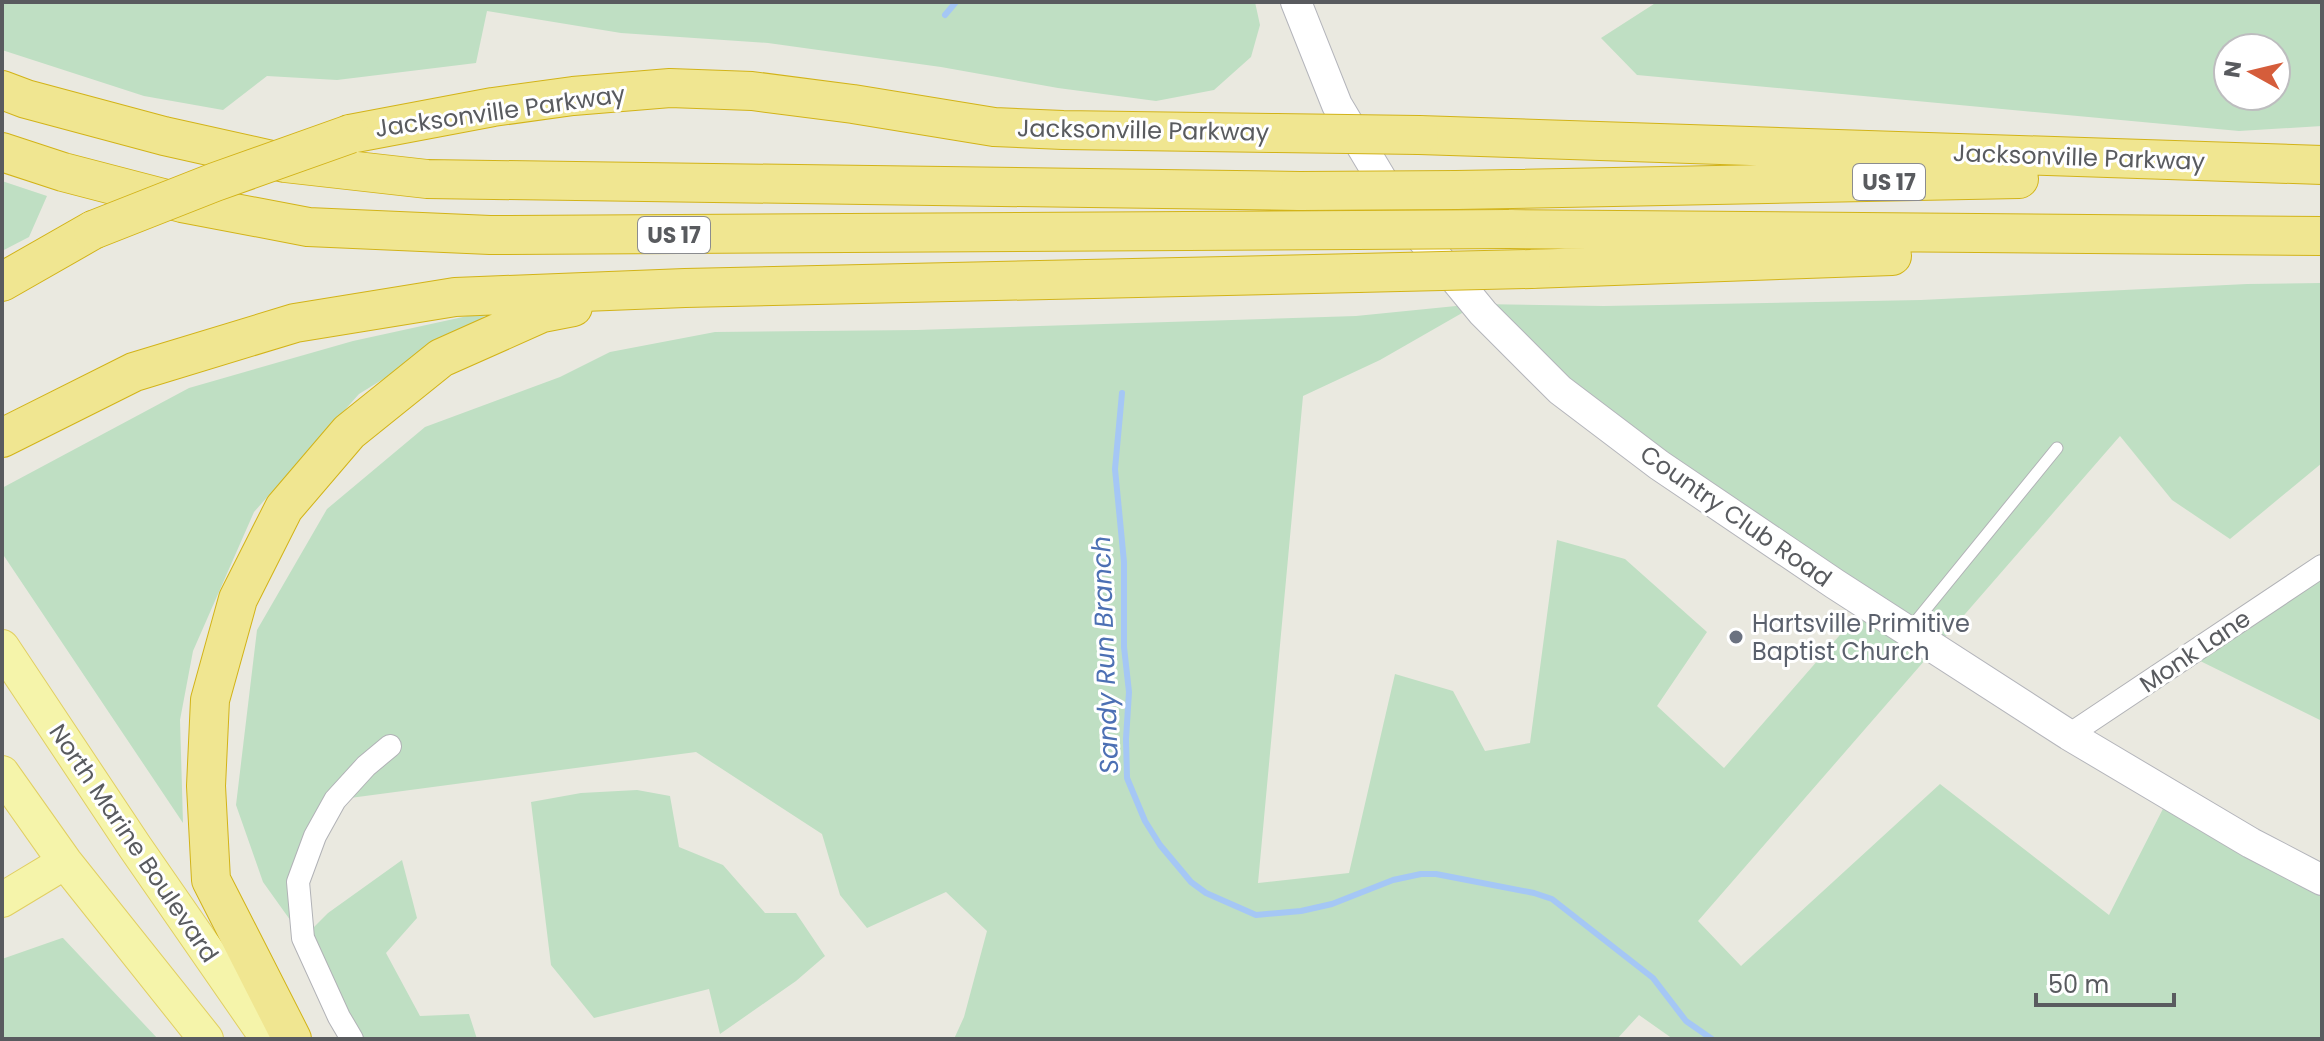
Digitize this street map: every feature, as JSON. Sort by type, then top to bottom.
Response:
[{"type":"highway","name":"Jacksonville Parkway","points":[[2,282],[93,230],[350,134],[493,107],[670,88],[752,91],[994,127],[1419,135],[2322,165]]},
{"type":"highway","name":"US 17","points":[[2,90],[164,136],[285,163],[427,179],[1300,191],[2322,174]]},
{"type":"highway","name":"US 17","points":[[2,152],[63,172],[182,203],[308,227],[521,235],[1509,229],[2322,236]]},
{"type":"highway","points":[[2,438],[134,372],[295,323],[455,297],[685,288],[1531,269],[2322,242]]},
{"type":"highway","points":[[292,1039],[211,880],[206,786],[210,700],[238,599],[284,508],[349,432],[441,358],[542,313],[685,288]]},
{"type":"main road","name":"Country Club Road","points":[[1296,2],[1337,105],[1404,217],[1483,313],[1560,390],[1659,465],[1907,631],[2069,735],[2251,843],[2322,880]]},
{"type":"main road","name":"North Marine Boulevard","points":[[2,647],[268,1039]]},
{"type":"main road","points":[[2,773],[65,862],[206,1039]]},
{"type":"main road","points":[[2,900],[65,862]]},
{"type":"street","name":"Monk Lane","points":[[2069,735],[2322,566]]},
{"type":"street","points":[[352,1039],[303,938],[298,882],[315,836],[335,800],[366,766],[390,746]]},
{"type":"lane","points":[[1907,631],[2057,448]]},
{"type":"green space","points":[[2,2],[1255,2],[1260,25],[1251,57],[1214,90],[1156,101],[768,43],[621,33],[487,11],[476,63],[337,80],[267,76],[223,110],[144,96],[2,50]]},
{"type":"green space","points":[[1657,2],[2322,2],[2322,126],[2239,131],[1637,75],[1601,38]]},
{"type":"green space","points":[[2,181],[47,196],[29,237],[2,251]]},
{"type":"green space","points":[[2322,283],[2322,463],[2230,539],[2172,500],[2120,436],[1698,921],[1741,966],[1940,784],[2109,915],[2170,795],[2322,880],[2322,1039],[1673,1039],[1639,1015],[1617,1039],[954,1039],[964,1017],[987,931],[946,892],[867,928],[840,895],[822,834],[696,752],[335,800],[298,882],[304,937],[328,913],[402,860],[417,918],[386,953],[420,1016],[469,1014],[477,1039],[352,1039],[303,938],[263,882],[236,805],[257,630],[327,509],[425,427],[560,377],[610,352],[715,332],[917,330],[1356,316],[1476,304],[1604,306],[1921,300]],"holes":[[[1476,305],[1659,465],[1866,605],[1724,768],[1657,706],[1707,632],[1625,559],[1557,540],[1530,743],[1485,751],[1453,691],[1395,674],[1349,873],[1258,883],[1303,396],[1380,360]]]},
{"type":"green space","points":[[495,310],[359,394],[254,512],[193,651],[180,720],[183,823],[2,553],[2,488],[189,388],[353,341]]},
{"type":"green space","points":[[2322,566],[2322,721],[2188,655]]},
{"type":"green space","points":[[637,790],[670,796],[679,847],[723,865],[765,913],[796,913],[825,956],[796,981],[720,1034],[709,989],[594,1018],[551,965],[531,802],[581,793]]},
{"type":"green space","points":[[63,938],[158,1039],[2,1039],[2,959]]},
{"type":"waterway","name":"Sandy Run Branch","points":[[945,15],[956,2]]},
{"type":"waterway","name":"Sandy Run Branch","points":[[1122,393],[1115,469],[1124,562],[1124,647],[1129,692],[1127,778],[1145,821],[1160,845],[1191,882],[1206,893],[1256,915],[1301,911],[1332,904],[1393,880],[1421,874],[1436,874],[1534,893],[1552,899],[1653,978],[1686,1021],[1712,1039]]},
{"type":"place","name":"Hartsville Primitive Baptist Church","points":[[1736,637]]}]
